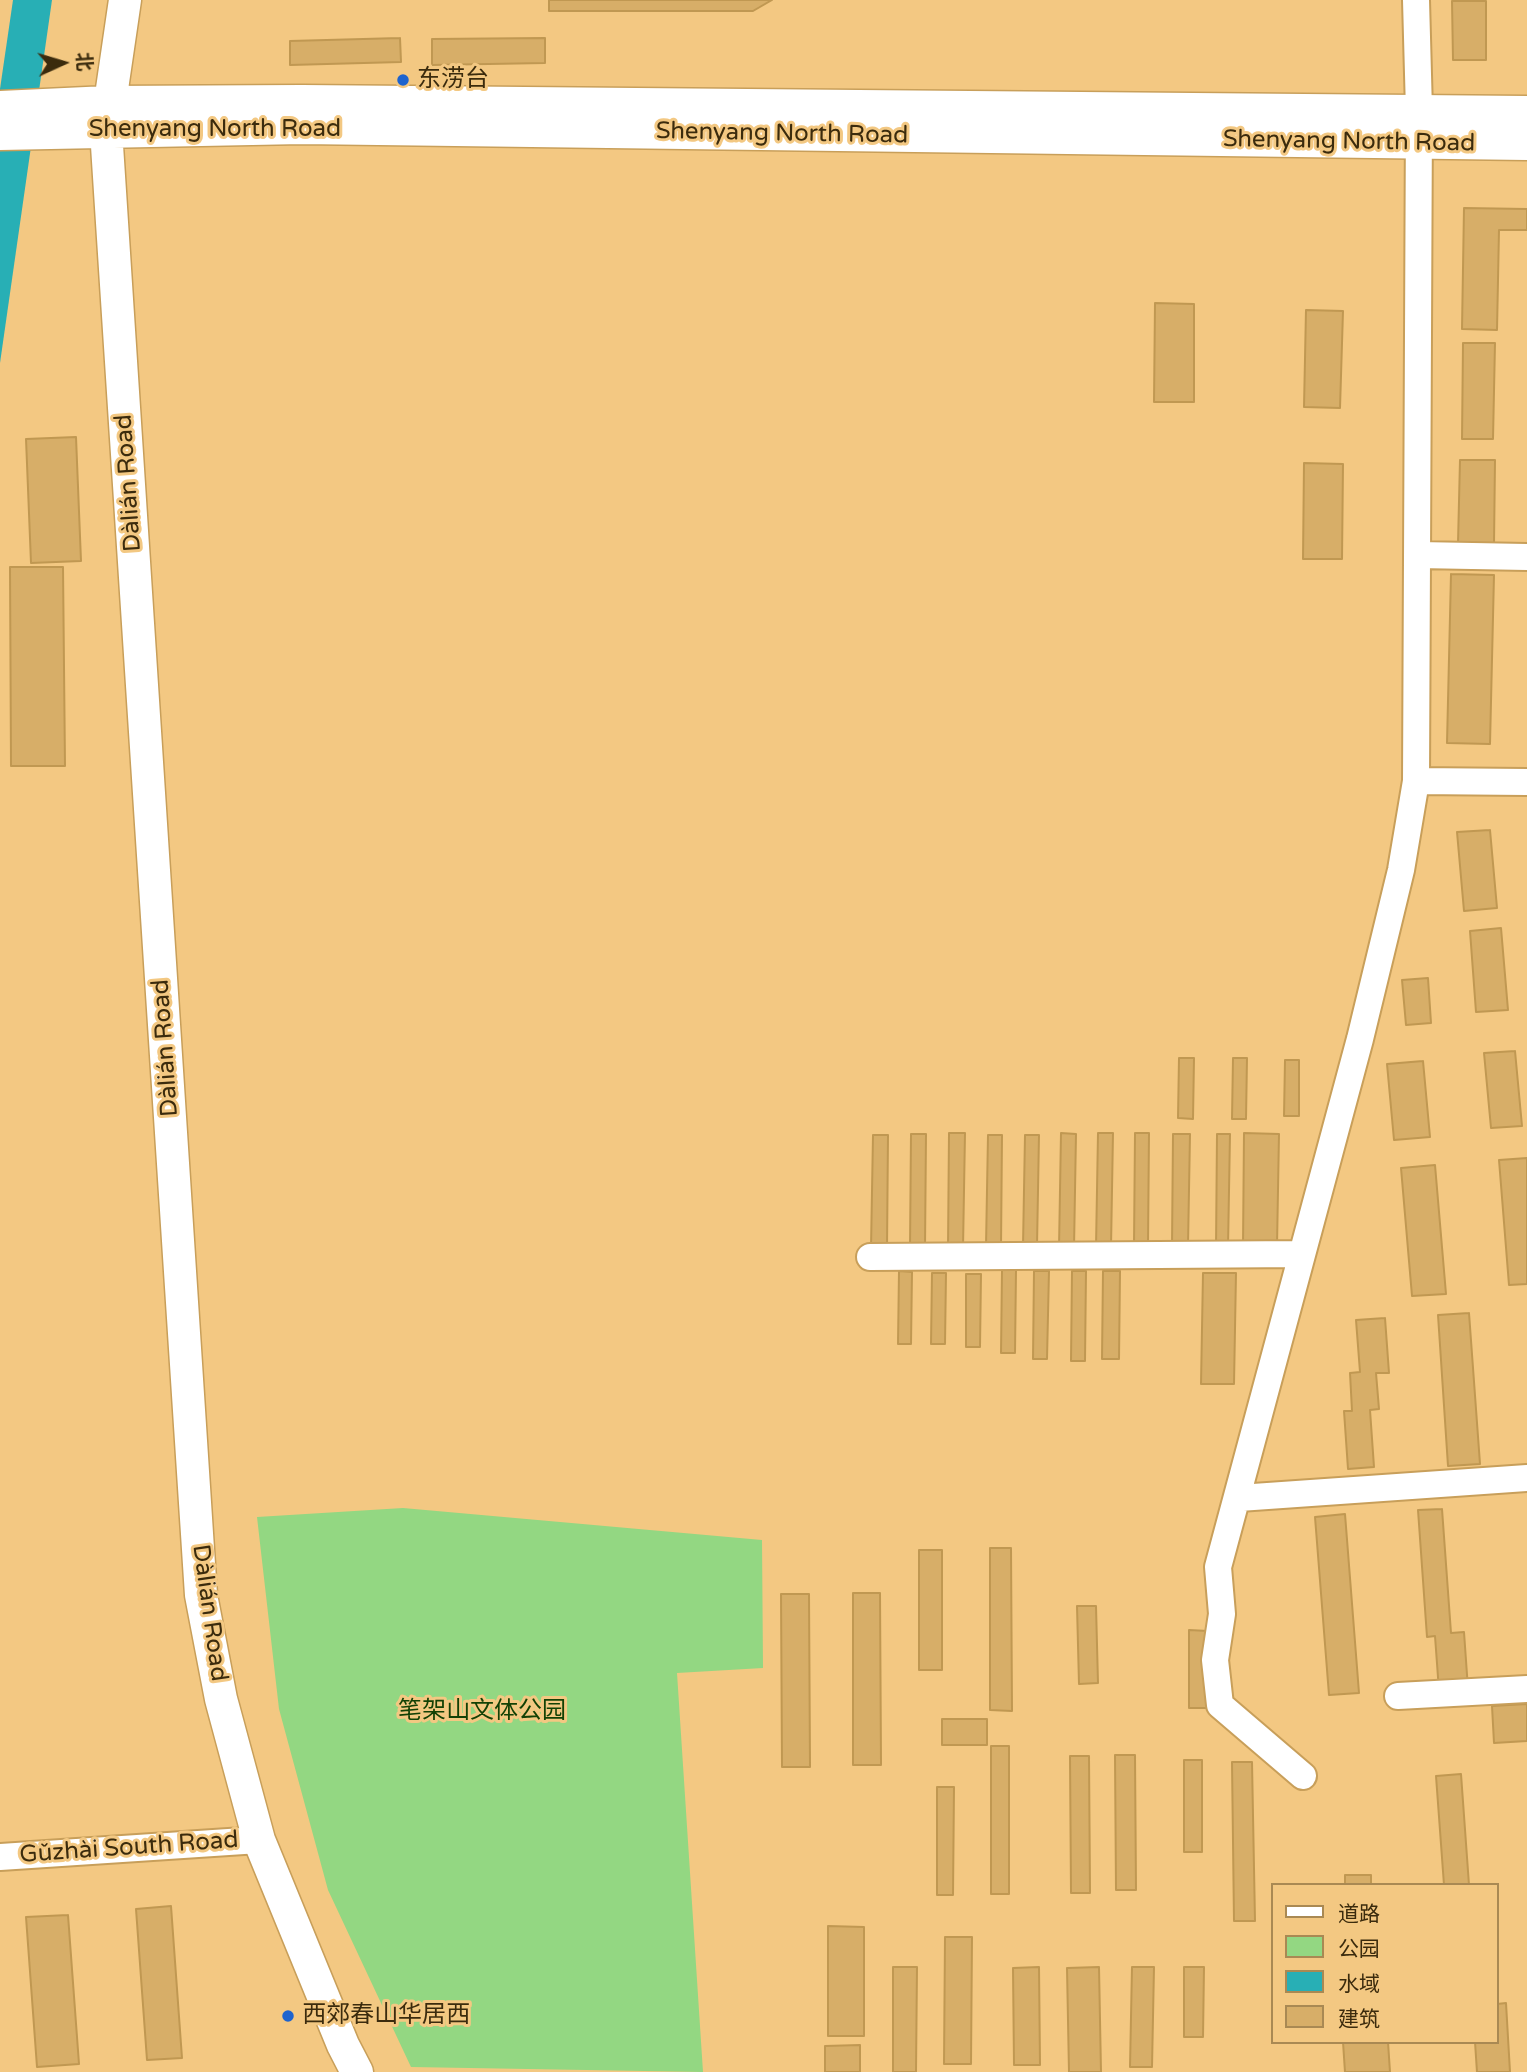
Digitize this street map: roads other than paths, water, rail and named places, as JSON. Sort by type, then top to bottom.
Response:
[{"type":"main road","name":"Dàlián Road","points":[[125,0],[107,116],[201,1595],[222,1699],[259,1840],[343,2045],[357,2072]]},
{"type":"main road","points":[[0,107],[40,119]]},
{"type":"main road","name":"Shenyang North Road","points":[[40,119],[107,116],[1527,112]]},
{"type":"main road","name":"Shenyang North Road","points":[[107,116],[302,128],[1527,144]]},
{"type":"main road","points":[[0,134],[40,119]]},
{"type":"street","points":[[1303,1776],[1220,1705],[1215,1660],[1222,1614],[1217,1567],[1239,1498],[1401,870],[1416,781],[1419,111],[1416,0]]},
{"type":"street","points":[[1418,555],[1527,557]]},
{"type":"street","points":[[1416,781],[1527,782]]},
{"type":"street","points":[[870,1256],[1302,1254]]},
{"type":"street","points":[[1239,1498],[1527,1478]]},
{"type":"street","points":[[1398,1696],[1527,1689]]},
{"type":"street","name":"Gǔzhài South Road","points":[[0,1857],[259,1840]]},
{"type":"water","points":[[13,0],[52,0],[0,363],[0,89]]},
{"type":"place","name":"东涝台","points":[[403,80]]},
{"type":"place","name":"西郊春山华居西","points":[[288,2016]]},
{"type":"park label","name":"笔架山文体公园","points":[[482,1712]]}]
